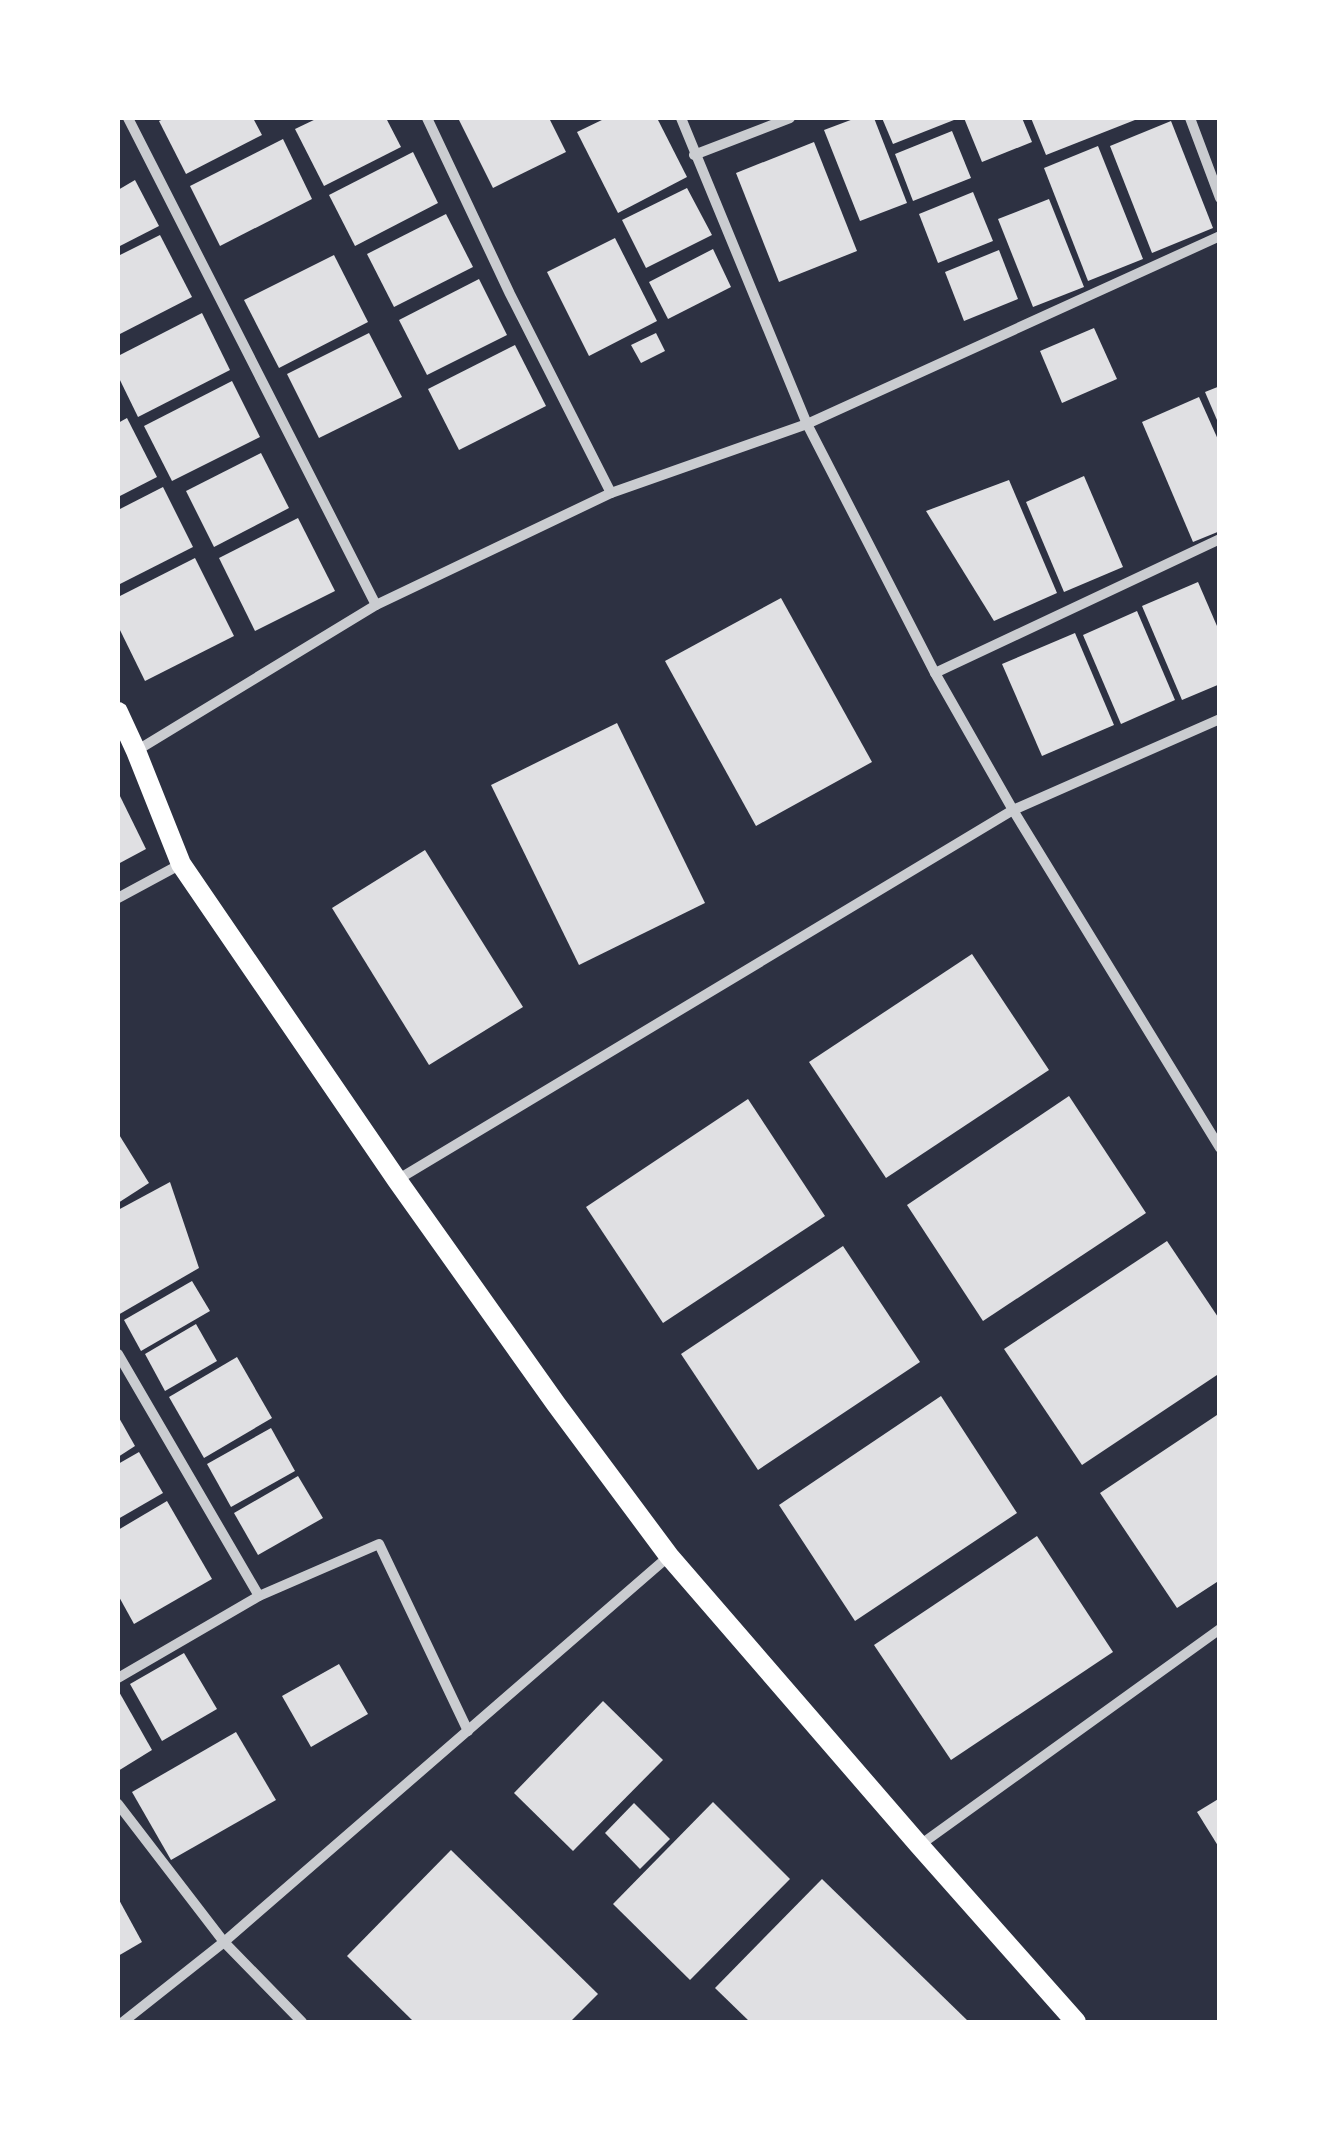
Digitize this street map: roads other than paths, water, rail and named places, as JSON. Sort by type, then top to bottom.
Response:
[{"type":"main road","points":[[118,712],[181,864],[556,1404],[669,1556],[1076,2022]]},
{"type":"street","points":[[128,118],[376,605]]},
{"type":"street","points":[[427,118],[610,493]]},
{"type":"street","points":[[680,118],[807,424],[934,673],[1220,1148]]},
{"type":"street","points":[[694,155],[790,118]]},
{"type":"street","points":[[1190,118],[1220,198]]},
{"type":"street","points":[[136,751],[376,605],[610,493],[807,424],[1220,236]]},
{"type":"street","points":[[934,673],[1220,539]]},
{"type":"street","points":[[398,1180],[1013,810],[1220,719]]},
{"type":"street","points":[[118,898],[181,864]]},
{"type":"street","points":[[118,1354],[259,1596]]},
{"type":"street","points":[[118,1678],[259,1596],[379,1544],[468,1731]]},
{"type":"street","points":[[124,2022],[224,1942],[669,1556]]},
{"type":"street","points":[[919,1846],[1220,1629]]},
{"type":"street","points":[[118,1804],[224,1942],[302,2022]]}]
